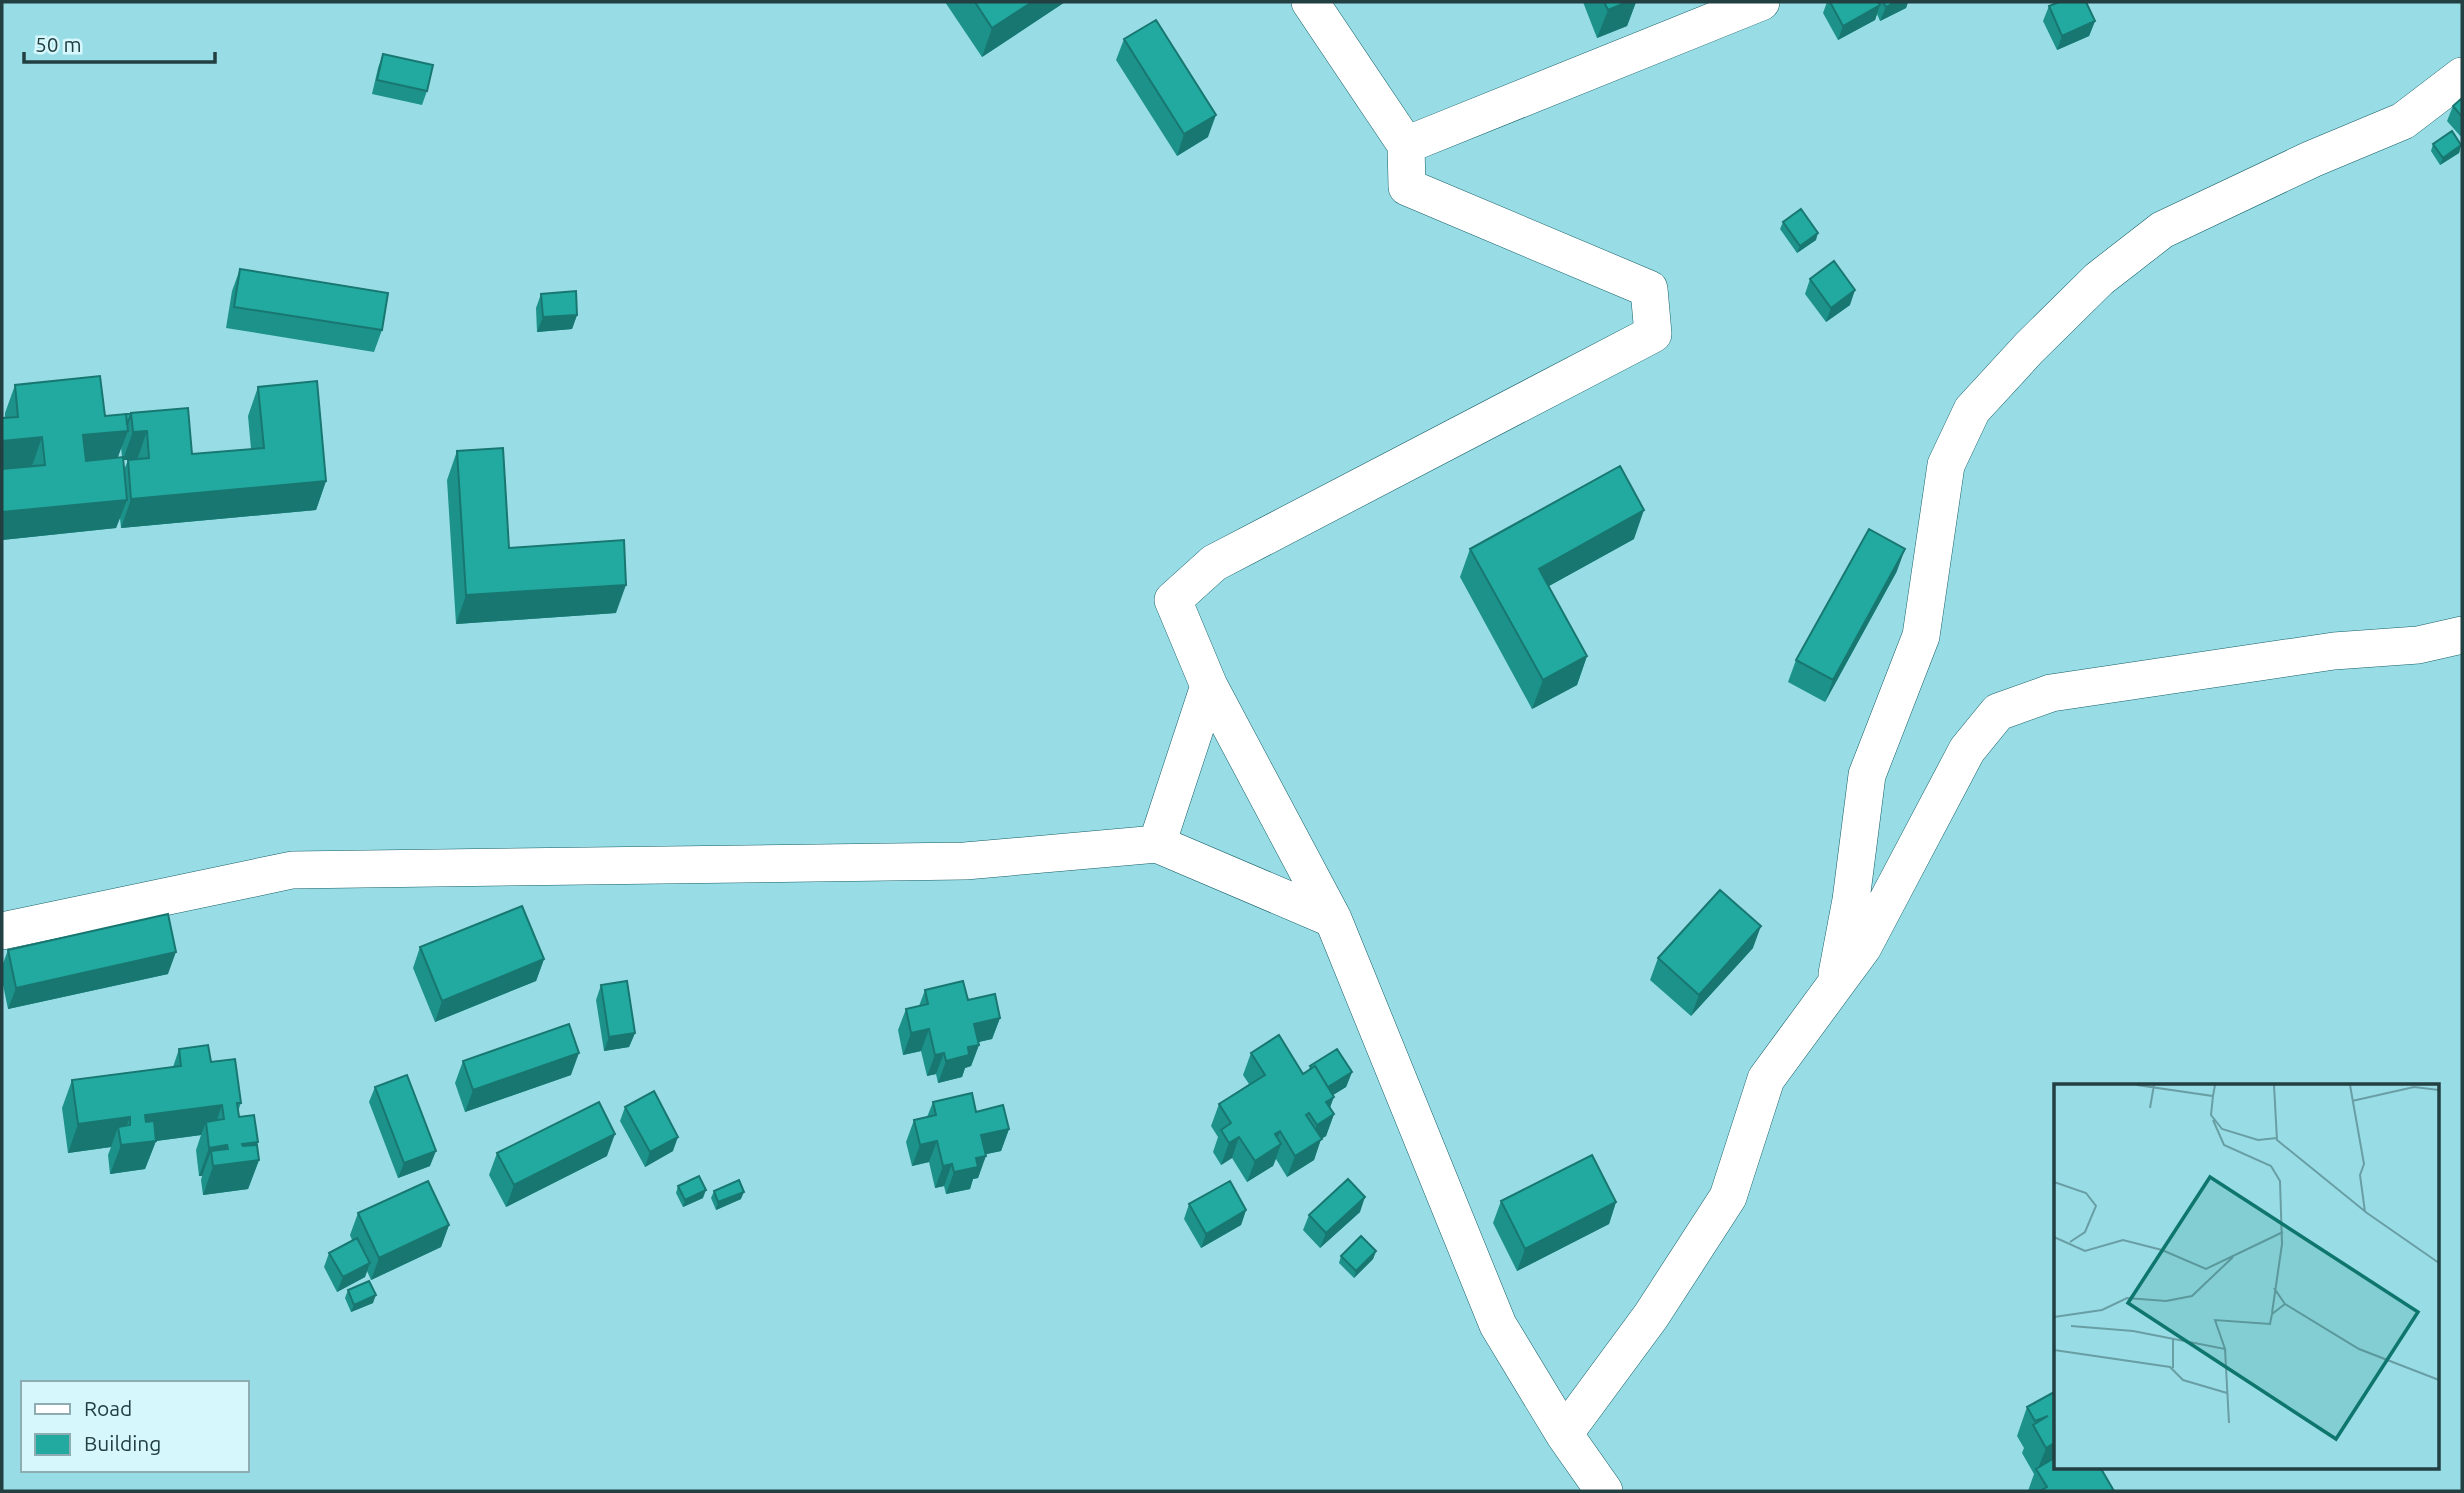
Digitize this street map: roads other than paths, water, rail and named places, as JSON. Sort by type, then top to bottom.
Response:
[{"type":"street","points":[[1310,2],[1406,145],[1407,187],[1649,289],[1653,334],[1214,563],[1173,600],[1209,686],[1333,919],[1498,1325],[1564,1434],[1604,1491]]},
{"type":"street","points":[[1406,145],[1761,2]]},
{"type":"street","points":[[1834,986],[1851,900],[1867,775],[1921,636],[1947,465],[1972,410],[2029,348],[2099,279],[2162,230],[2312,159],[2403,121],[2462,76]]},
{"type":"street","points":[[1564,1434],[1651,1316],[1728,1197],[1766,1079],[1863,947],[1967,750],[1998,712],[2051,693],[2334,651],[2418,645],[2462,635]]},
{"type":"street","points":[[1157,844],[1209,686]]},
{"type":"street","points":[[2,931],[292,870],[965,861],[1157,844],[1333,919]]}]
